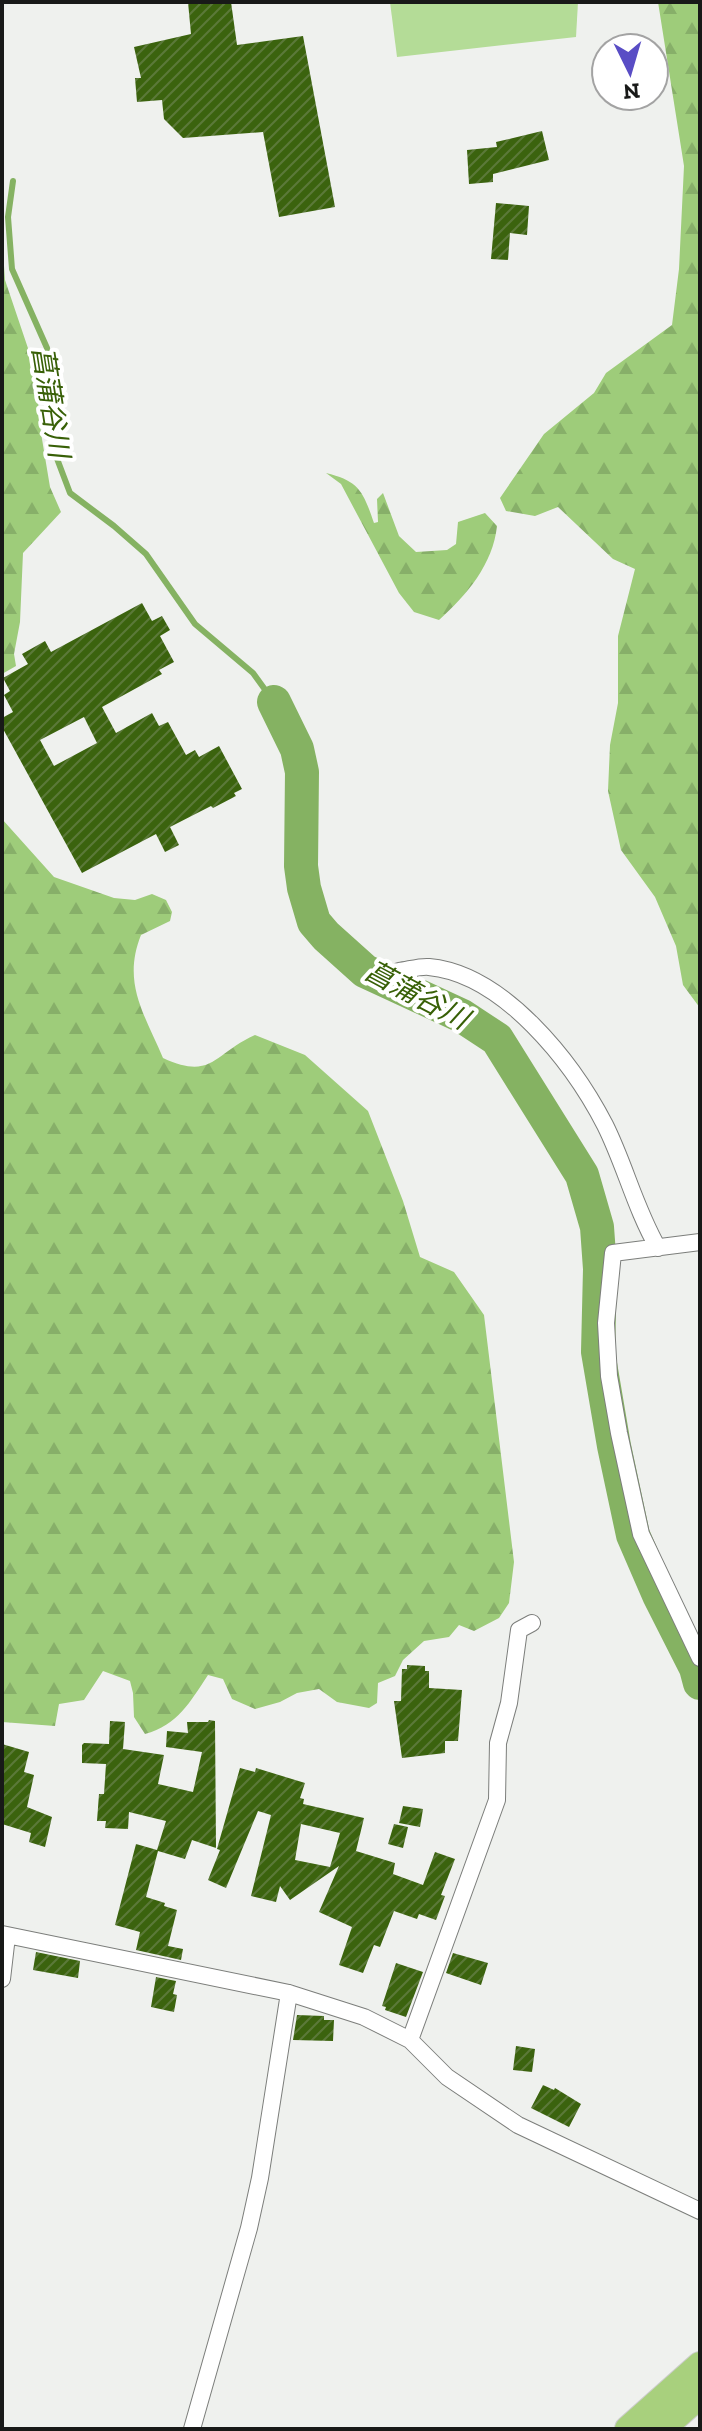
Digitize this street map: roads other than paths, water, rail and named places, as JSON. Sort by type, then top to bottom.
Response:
[{"type":"main road","points":[[628,2429],[700,2365]]},
{"type":"main road","points":[[662,2429],[700,2395]]},
{"type":"street","points":[[399,971],[428,967],[466,977],[500,997],[542,1034],[577,1079],[605,1124],[634,1201],[658,1248]]},
{"type":"street","points":[[700,1242],[613,1253],[606,1323],[609,1376],[641,1534],[700,1658]]},
{"type":"street","points":[[410,2040],[497,1800],[498,1743],[509,1703],[519,1630],[532,1623]]},
{"type":"street","points":[[2,1979],[5,1935],[289,1993],[364,2017],[410,2040],[447,2077],[518,2125],[700,2211]]},
{"type":"street","points":[[192,2429],[249,2228],[260,2178],[289,1993]]},
{"type":"waterway","name":"菖蒲谷川","points":[[13,181],[8,217],[12,269],[47,348],[56,456],[70,493],[146,554],[195,624],[253,673],[274,702]]},
{"type":"waterway","name":"菖蒲谷川","points":[[274,702],[297,749],[302,772],[301,866],[314,922],[365,971],[462,1016],[497,1039],[582,1175],[597,1227],[600,1269],[598,1352],[633,1535],[696,1668],[700,1683]]}]
